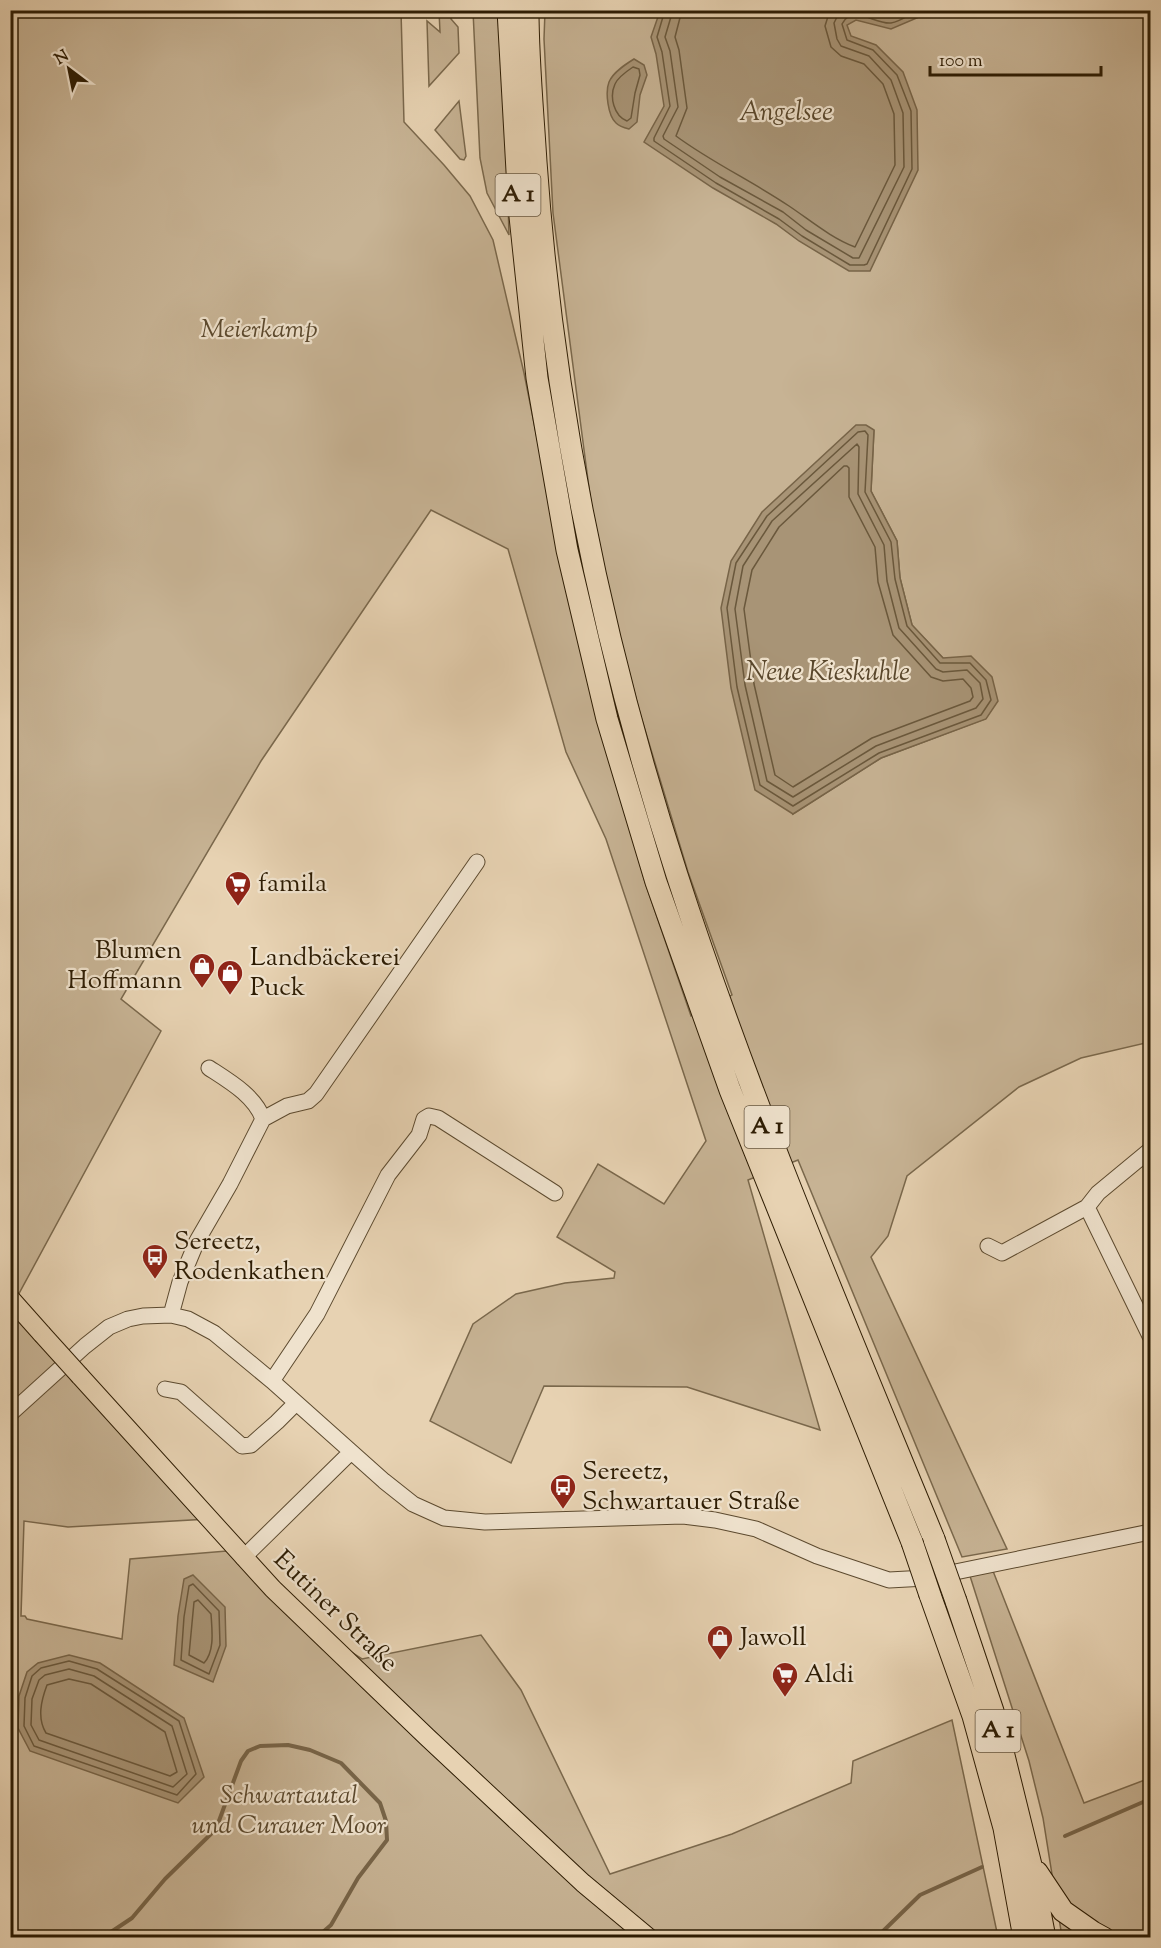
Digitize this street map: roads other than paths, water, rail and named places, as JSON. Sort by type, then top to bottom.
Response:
[{"type":"highway","name":"A 1","points":[[508,10],[519,207],[537,378],[567,550],[607,719],[626,743],[677,876],[750,1086],[934,1539],[993,1711],[1031,1865],[1045,1938]]},
{"type":"highway","name":"A 1","points":[[528,10],[540,216],[559,380],[588,546],[628,714],[626,743],[656,882],[730,1090],[912,1542],[973,1716],[1004,1827],[1024,1938]]},
{"type":"highway","points":[[1031,1865],[1063,1911],[1104,1938]]},
{"type":"main road","name":"Eutiner Straße","points":[[10,1298],[243,1558],[436,1746],[583,1883],[649,1938]]},
{"type":"street","points":[[171,1315],[180,1281],[197,1241],[230,1184],[263,1119],[287,1106],[308,1101],[316,1094],[477,862]]},
{"type":"street","points":[[209,1068],[232,1082],[259,1107],[263,1119]]},
{"type":"street","points":[[272,1381],[317,1314],[388,1175],[419,1135],[424,1119],[429,1116],[447,1124],[555,1192]]},
{"type":"street","points":[[988,1246],[1002,1252],[1087,1207],[1098,1193],[1150,1150]]},
{"type":"street","points":[[1087,1207],[1150,1336]]},
{"type":"street","points":[[10,1414],[109,1327],[143,1316],[171,1315],[188,1320],[214,1333],[413,1504],[444,1518],[485,1522],[683,1516],[715,1520],[756,1529],[817,1556],[859,1572],[889,1580],[926,1578],[1150,1532]]},
{"type":"street","points":[[165,1389],[181,1392],[242,1446],[251,1445],[296,1403]]},
{"type":"street","points":[[243,1558],[351,1452]]},
{"type":"water","name":"Angelsee","points":[[660,11],[933,11],[891,29],[856,20],[847,25],[851,36],[876,45],[903,72],[917,110],[918,170],[870,271],[849,271],[799,241],[776,224],[713,188],[644,142],[664,106],[651,37]]},
{"type":"water","points":[[634,59],[644,65],[647,75],[640,95],[637,122],[629,129],[613,120],[609,110],[607,92],[613,75]]},
{"type":"water","name":"Neue Kieskuhle","points":[[856,425],[866,425],[874,430],[871,491],[897,541],[900,578],[912,625],[943,658],[971,656],[992,677],[998,701],[986,719],[881,758],[793,814],[755,790],[731,688],[721,608],[731,561],[762,512]]},
{"type":"water","points":[[193,1575],[225,1607],[226,1646],[213,1682],[174,1665],[184,1579]]},
{"type":"water","points":[[69,1655],[100,1663],[184,1718],[204,1777],[178,1803],[30,1751],[18,1728],[19,1696],[27,1672],[38,1663]]},
{"type":"waterway","points":[[94,1938],[111,1932],[132,1918],[165,1879],[216,1829],[241,1761],[248,1751],[260,1746],[288,1745],[310,1750],[341,1763],[380,1803],[386,1821],[387,1840],[358,1878],[331,1925],[316,1938]]},
{"type":"waterway","points":[[1065,1836],[1150,1799]]},
{"type":"waterway","points":[[876,1938],[920,1895],[982,1867]]},
{"type":"place","name":"famila","points":[[238,907]]},
{"type":"place","name":"Blumen Hoffmann","points":[[202,989]]},
{"type":"place","name":"Landbäckerei Puck","points":[[230,996]]},
{"type":"place","name":"Sereetz, Rodenkathen","points":[[155,1280]]},
{"type":"place","name":"Sereetz, Schwartauer Straße","points":[[563,1510]]},
{"type":"place","name":"Jawoll","points":[[720,1661]]},
{"type":"place","name":"Aldi","points":[[785,1698]]},
{"type":"park label","name":"Meierkamp","points":[[259,330]]},
{"type":"park label","name":"Schwartautal und Curauer Moor","points":[[289,1810]]}]
